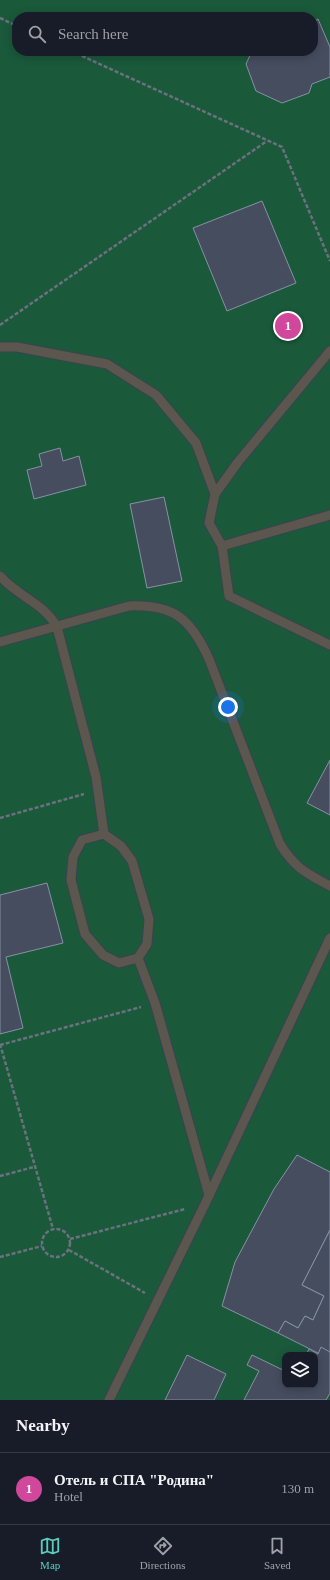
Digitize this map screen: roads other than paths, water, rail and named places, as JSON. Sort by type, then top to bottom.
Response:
[{"type":"lane","points":[[0,348],[17,347],[107,364],[156,395],[196,443],[215,494]]},
{"type":"lane","points":[[330,350],[238,462],[215,494],[209,523],[222,546],[229,596],[330,645]]},
{"type":"lane","points":[[222,546],[330,515]]},
{"type":"lane","points":[[0,576],[13,588],[51,616],[57,627],[99,790],[104,834],[121,846],[132,862],[148,919],[147,944],[138,958],[118,964],[103,955],[85,934],[71,880],[73,857],[82,840],[104,834]]},
{"type":"lane","points":[[0,642],[129,606],[146,605],[158,607],[178,614],[191,627],[200,640],[280,844],[290,860],[304,872],[330,886]]},
{"type":"lane","points":[[109,1400],[207,1200],[330,938]]},
{"type":"lane","points":[[138,958],[155,1003],[207,1200]]},
{"type":"place","name":"Отель и СПА \"Родина\"","points":[[288,326]]}]
